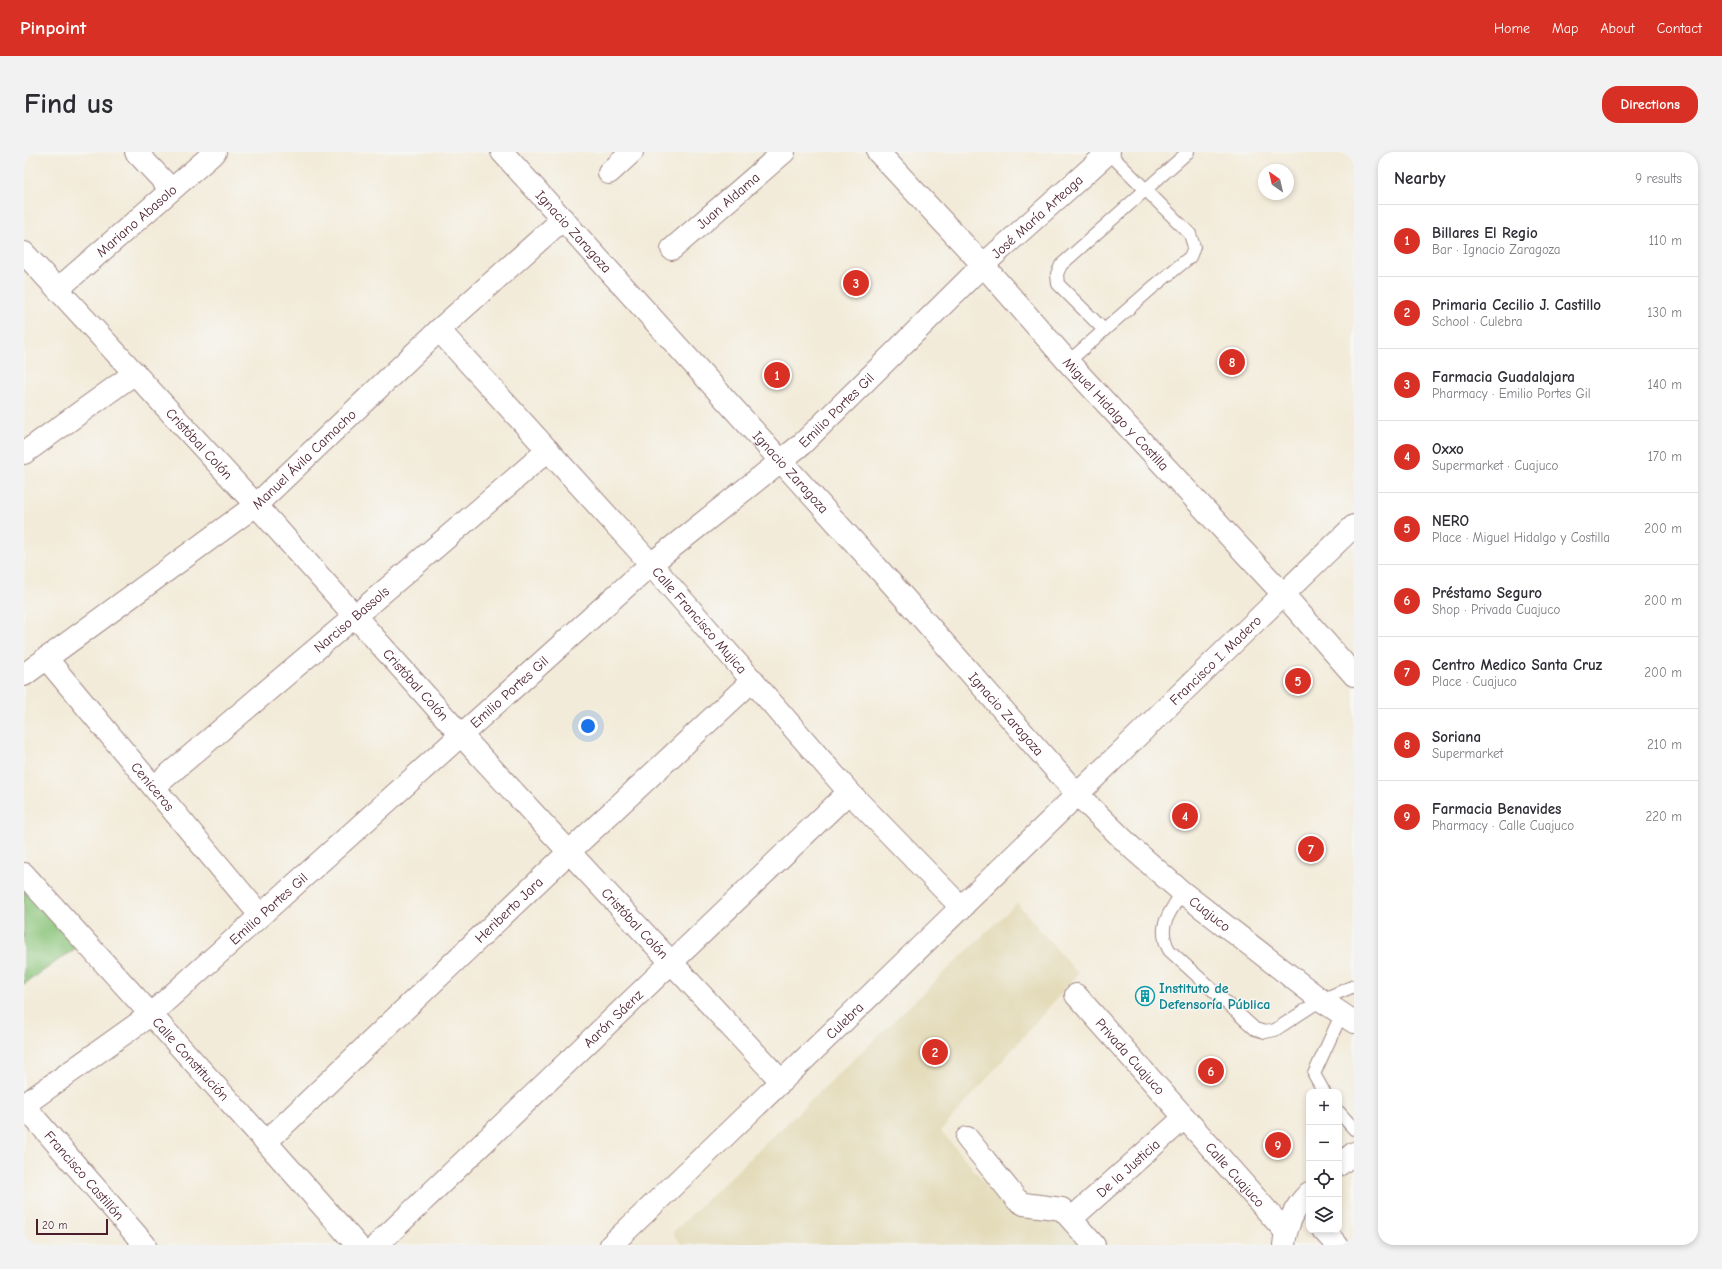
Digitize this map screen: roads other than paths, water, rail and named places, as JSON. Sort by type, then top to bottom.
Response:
[{"type":"street","points":[[136,152],[171,189]]},
{"type":"street","name":"Mariano Abasolo","points":[[58,289],[215,152]]},
{"type":"street","name":"Ignacio Zaragoza","points":[[502,152],[779,461],[892,584],[1077,794]]},
{"type":"street","points":[[609,173],[632,152]]},
{"type":"street","name":"Juan Aldama","points":[[672,249],[784,152]]},
{"type":"street","name":"Miguel Hidalgo y Costilla","points":[[878,152],[983,265],[1068,362],[1283,594],[1354,674]]},
{"type":"street","name":"José María Arteaga","points":[[983,265],[1109,152]]},
{"type":"street","name":"Manuel Ávila Camacho","points":[[24,675],[256,505],[439,330],[563,219]]},
{"type":"street","name":"Cristóbal Colón","points":[[24,253],[256,505],[460,734],[570,851],[671,963],[782,1082]]},
{"type":"street","name":"Emilio Portes Gil","points":[[24,1106],[150,1015],[460,734],[651,564],[802,444],[983,265]]},
{"type":"street","name":"Calle Francisco Mujica","points":[[439,330],[651,564],[849,792],[962,908]]},
{"type":"street","points":[[24,453],[135,373]]},
{"type":"street","name":"Narciso Bassols","points":[[154,787],[354,615],[408,572],[548,450]]},
{"type":"street","name":"Francisco I. Madero","points":[[1077,794],[1354,526]]},
{"type":"street","name":"Ceniceros","points":[[46,658],[260,915]]},
{"type":"street","name":"Heriberto Jara","points":[[266,1142],[570,851],[753,680]]},
{"type":"street","name":"Aarón Sáenz","points":[[377,1245],[849,792]]},
{"type":"street","name":"Cuajuco","points":[[1077,794],[1133,848],[1182,892],[1321,1000],[1348,1018]]},
{"type":"street","name":"Culebra","points":[[611,1245],[962,908],[1077,794]]},
{"type":"street","name":"Calle Constitución","points":[[24,874],[357,1245]]},
{"type":"street","name":"Privada Cuajuco","points":[[1076,995],[1184,1118]]},
{"type":"street","name":"Francisco Castillón","points":[[24,1106],[145,1245]]},
{"type":"street","name":"De la Justicia","points":[[1072,1218],[1184,1118]]},
{"type":"street","name":"Calle Cuajuco","points":[[1184,1118],[1285,1238]]},
{"type":"street","points":[[967,1138],[1017,1200],[1024,1204],[1062,1209],[1072,1218],[1094,1245]]},
{"type":"street","points":[[1342,1162],[1354,1152]]},
{"type":"street","points":[[1285,1238],[1306,1204]]},
{"type":"street","points":[[1326,1233],[1336,1245]]},
{"type":"lane","points":[[1068,362],[1190,257],[1194,247],[1190,234],[1145,191],[1109,152]]},
{"type":"lane","points":[[1104,330],[1058,284],[1057,274],[1061,265],[1188,152]]},
{"type":"lane","points":[[1182,892],[1165,920],[1163,931],[1164,940],[1169,950],[1255,1029],[1265,1032],[1275,1030],[1321,1000],[1354,986]]},
{"type":"lane","points":[[1322,1089],[1314,1074],[1348,1018]]},
{"type":"lane","points":[[1342,1115],[1354,1128]]},
{"type":"place","name":"Farmacia Guadalajara","points":[[856,283]]},
{"type":"place","name":"Soriana","points":[[1232,362]]},
{"type":"place","name":"Billares El Regio","points":[[777,375]]},
{"type":"place","name":"NERO","points":[[1298,681]]},
{"type":"place","name":"Oxxo","points":[[1185,816]]},
{"type":"place","name":"Centro Medico Santa Cruz","points":[[1311,849]]},
{"type":"place","name":"Instituto de Defensoría Pública","points":[[1145,996]]},
{"type":"place","name":"Primaria Cecilio J. Castillo","points":[[935,1052]]},
{"type":"place","name":"Préstamo Seguro","points":[[1211,1071]]},
{"type":"place","name":"Farmacia Benavides","points":[[1278,1145]]}]
